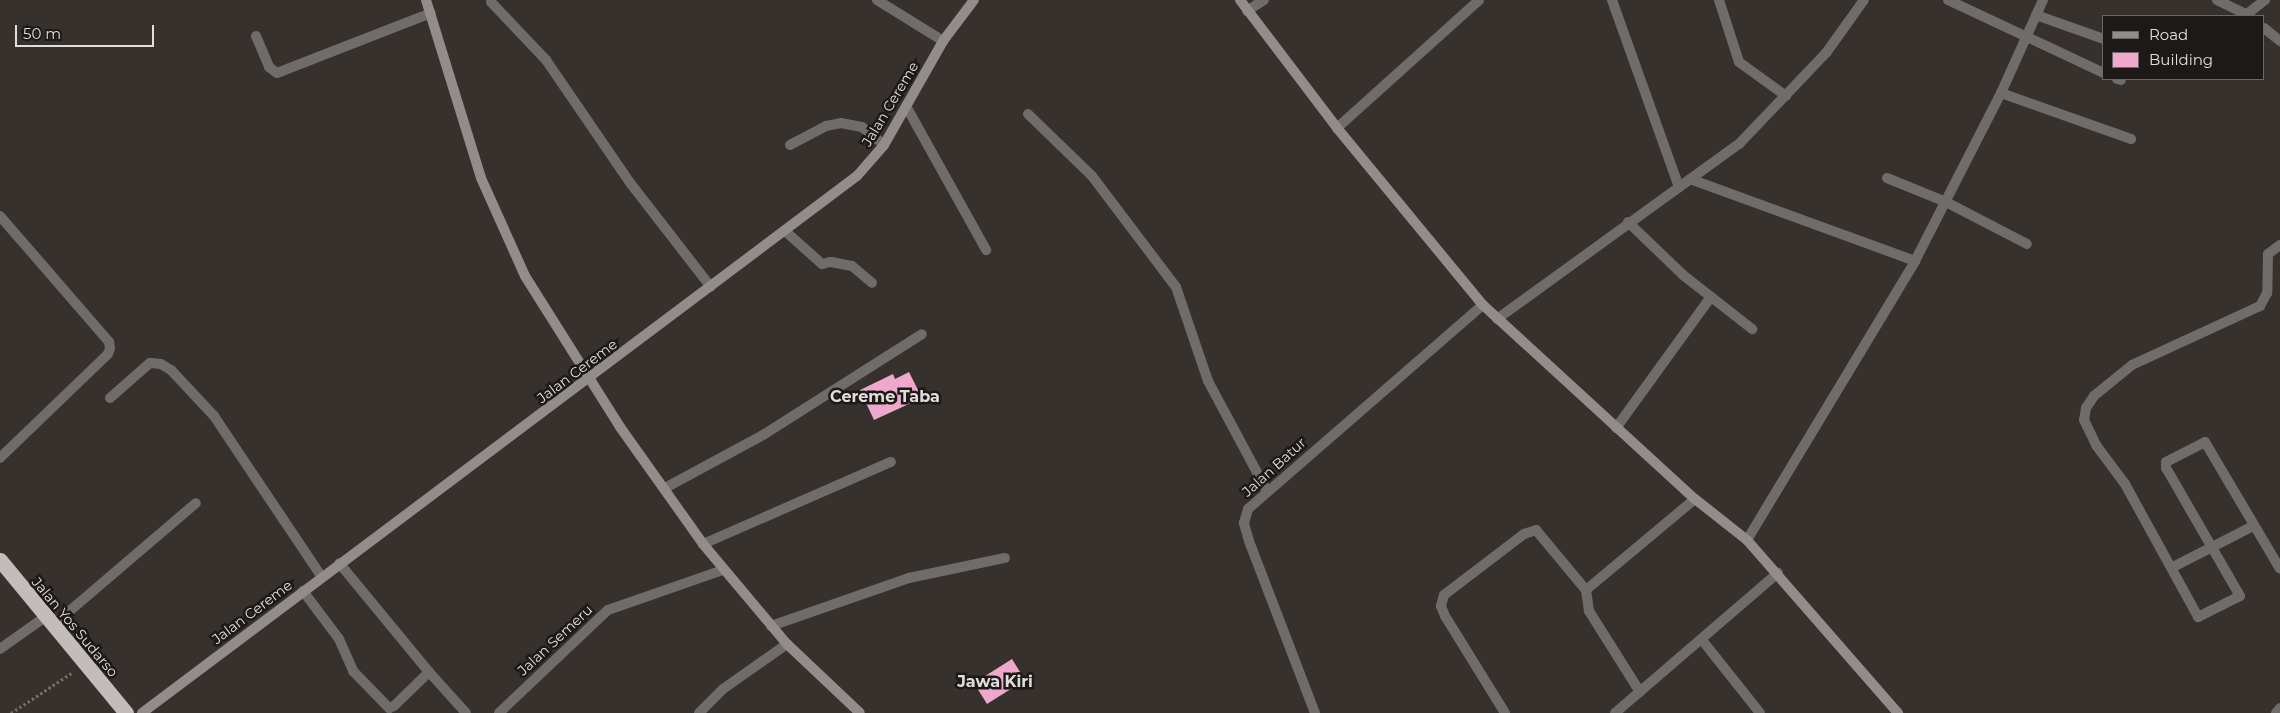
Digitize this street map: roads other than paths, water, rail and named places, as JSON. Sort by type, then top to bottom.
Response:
[{"type":"highway","name":"Jalan Yos Sudarso","points":[[0,560],[49,622],[126,713]]},
{"type":"street","points":[[426,0],[481,178],[525,276],[620,428],[665,488],[703,544],[770,626],[860,713]]},
{"type":"street","points":[[877,0],[943,40]]},
{"type":"street","name":"Jalan Cereme","points":[[142,713],[321,576],[590,379],[857,176],[884,145],[943,40],[974,0]]},
{"type":"street","points":[[1240,0],[1337,128],[1483,305],[1695,499],[1747,540],[1778,573],[1898,713]]},
{"type":"street","points":[[1248,11],[1264,0]]},
{"type":"street","points":[[1337,128],[1479,0]]},
{"type":"street","points":[[1612,0],[1679,187]]},
{"type":"street","points":[[1719,0],[1739,62],[1786,96]]},
{"type":"street","points":[[1497,319],[1628,222],[1739,144],[1826,52],[1864,0]]},
{"type":"street","points":[[1948,0],[2025,39],[2102,72]]},
{"type":"street","points":[[1747,540],[1915,261],[2001,93],[2043,0]]},
{"type":"street","points":[[2218,0],[2249,15],[2265,0]]},
{"type":"street","points":[[491,2],[546,60],[631,184],[711,287]]},
{"type":"street","points":[[256,36],[269,67],[277,73],[431,13]]},
{"type":"street","points":[[2036,15],[2102,38]]},
{"type":"street","points":[[2265,29],[2280,41]]},
{"type":"street","points":[[2001,93],[2131,139]]},
{"type":"street","points":[[906,106],[986,250]]},
{"type":"street","points":[[1028,114],[1092,176],[1176,288],[1208,381],[1267,490]]},
{"type":"street","points":[[790,145],[826,126],[841,123],[862,127],[884,145]]},
{"type":"street","points":[[1887,178],[1946,202],[2027,244]]},
{"type":"street","points":[[1690,179],[1915,261]]},
{"type":"street","points":[[0,216],[109,342],[110,348],[108,354],[0,458]]},
{"type":"street","points":[[1628,222],[1683,275],[1752,329]]},
{"type":"street","points":[[785,231],[822,264],[831,262],[852,266],[872,283]]},
{"type":"street","points":[[2280,245],[2268,254],[2267,293],[2260,306],[2138,361],[2116,376],[2094,396],[2086,408],[2084,420],[2096,445],[2117,472],[2202,618],[2240,597],[2165,465],[2201,442],[2207,444],[2253,526],[2280,569]]},
{"type":"street","points":[[1616,428],[1711,297]]},
{"type":"street","name":"Jalan Batur","points":[[1315,713],[1244,523],[1248,509],[1267,490],[1483,305]]},
{"type":"street","points":[[665,488],[763,435],[922,334]]},
{"type":"street","points":[[110,398],[150,363],[162,364],[171,370],[214,416],[321,576]]},
{"type":"street","points":[[703,544],[891,462]]},
{"type":"street","points":[[1586,590],[1695,499]]},
{"type":"street","points":[[0,649],[49,622],[196,504]]},
{"type":"street","points":[[2173,567],[2253,526]]},
{"type":"street","points":[[1505,713],[1445,616],[1441,606],[1444,595],[1524,534],[1536,530],[1586,590],[1588,611],[1640,692]]},
{"type":"street","points":[[770,626],[903,580],[1005,558]]},
{"type":"street","points":[[339,563],[429,672],[466,713]]},
{"type":"street","name":"Jalan Semeru","points":[[499,713],[608,610],[724,570]]},
{"type":"street","points":[[1615,713],[1778,573]]},
{"type":"street","points":[[303,591],[339,639],[353,671],[389,708],[429,672]]},
{"type":"street","points":[[1702,640],[1760,713]]},
{"type":"street","points":[[699,713],[723,689],[787,644]]},
{"type":"street","points":[[2276,713],[2280,708]]},
{"type":"district","name":"Cereme Taba","points":[[885,397]]},
{"type":"district","name":"Jawa Kiri","points":[[995,682]]}]
